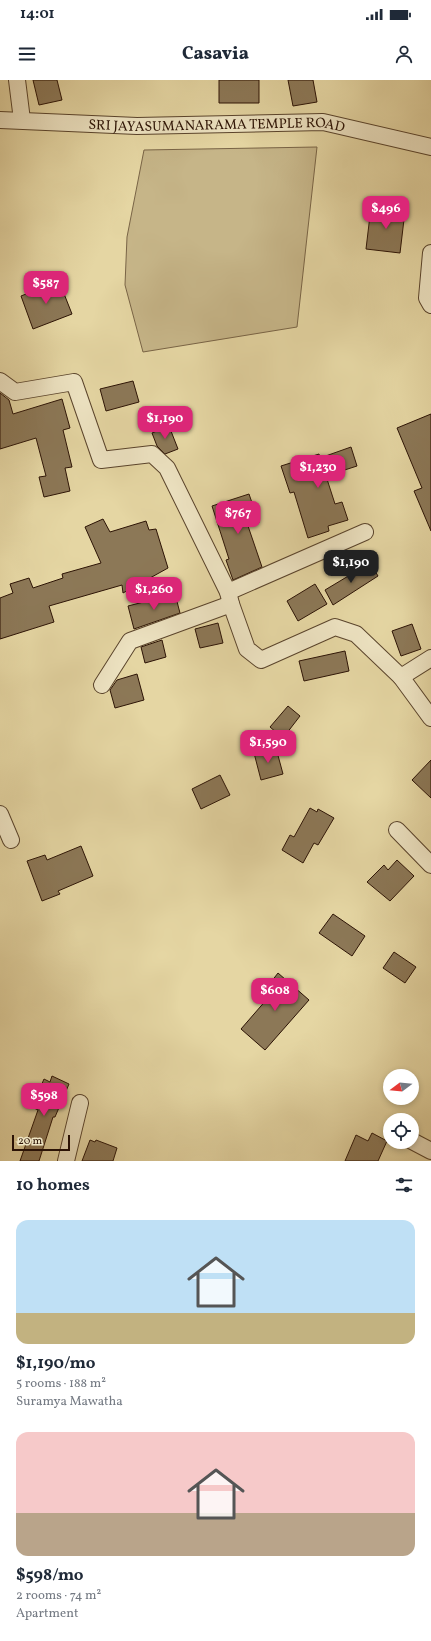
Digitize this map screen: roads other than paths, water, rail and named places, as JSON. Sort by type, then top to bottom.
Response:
[{"type":"street","points":[[17,80],[22,120]]},
{"type":"street","name":"SRI JAYASUMANARAMA TEMPLE ROAD","points":[[0,120],[137,126],[323,122],[431,147]]},
{"type":"street","points":[[431,253],[427,298],[431,305]]},
{"type":"street","points":[[0,380],[15,392],[74,382],[101,460],[152,454],[167,468],[229,598],[247,650],[262,660],[335,627],[356,634],[400,677],[431,718]]},
{"type":"street","points":[[102,685],[130,641],[229,598],[365,532]]},
{"type":"street","points":[[400,677],[431,658]]},
{"type":"street","points":[[0,814],[11,840]]},
{"type":"street","points":[[397,830],[431,865]]},
{"type":"street","points":[[66,1161],[80,1103]]},
{"type":"street","points":[[419,1145],[431,1151]]}]
